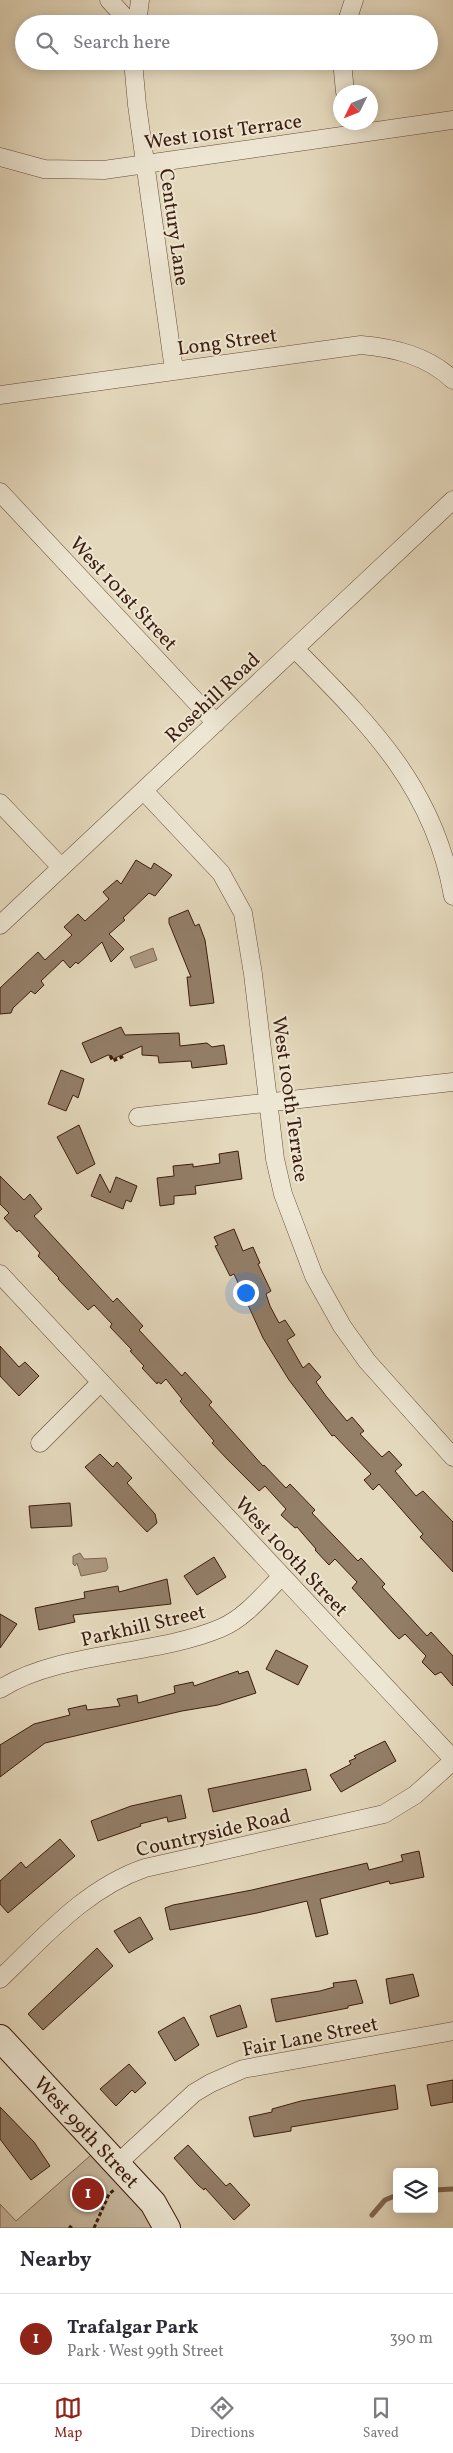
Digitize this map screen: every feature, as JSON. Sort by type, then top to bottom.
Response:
[{"type":"street","points":[[109,0],[123,15]]},
{"type":"street","points":[[138,15],[140,0]]},
{"type":"street","points":[[349,15],[354,0]]},
{"type":"street","name":"Century Lane","points":[[134,70],[145,164],[174,370]]},
{"type":"street","points":[[343,70],[344,85]]},
{"type":"street","name":"West 101st Terrace","points":[[378,127],[453,120]]},
{"type":"street","name":"West 101st Terrace","points":[[0,157],[22,165],[62,171],[104,170],[344,130]]},
{"type":"street","name":"Long Street","points":[[0,395],[361,345],[388,347],[414,356],[428,362],[453,380]]},
{"type":"street","name":"West 101st Street","points":[[0,492],[216,723]]},
{"type":"street","name":"Rosehill Road","points":[[0,925],[452,503]]},
{"type":"street","points":[[295,649],[356,711],[403,770],[424,806],[442,850],[453,896]]},
{"type":"street","name":"West 100th Terrace","points":[[144,791],[221,873],[243,914],[254,974],[267,1102],[275,1159],[283,1194],[314,1276],[342,1326],[367,1361],[453,1457]]},
{"type":"street","points":[[0,803],[61,867]]},
{"type":"street","points":[[138,1118],[453,1082]]},
{"type":"street","name":"West 100th Street","points":[[0,1274],[453,1760]]},
{"type":"street","points":[[40,1443],[101,1382]]},
{"type":"street","name":"Parkhill Street","points":[[0,1690],[44,1670],[191,1637],[222,1628],[241,1616],[282,1576]]},
{"type":"street","name":"Countryside Road","points":[[0,1979],[82,1903],[123,1876],[144,1868],[384,1814],[415,1795],[453,1760]]},
{"type":"street","name":"Fair Lane Street","points":[[119,2174],[194,2094],[211,2083],[243,2069],[453,2031]]},
{"type":"street","name":"West 99th Street","points":[[0,2038],[119,2174],[153,2203],[167,2228]]},
{"type":"path","points":[[110,1056],[113,1061],[124,1056]]},
{"type":"path","points":[[94,2228],[119,2174]]},
{"type":"shaded area","points":[[153,948],[157,960],[135,968],[130,957]]},
{"type":"shaded area","points":[[80,1553],[84,1559],[106,1558],[108,1568],[106,1571],[81,1576],[77,1563],[75,1566],[73,1564],[73,1556]]},
{"type":"shaded area","points":[[91,2155],[147,2214],[155,2228],[0,2228],[0,2204],[16,2221]]},
{"type":"building","points":[[136,860],[151,869],[154,863],[172,875],[155,896],[149,893],[123,918],[125,920],[109,934],[124,949],[111,962],[102,942],[78,964],[76,962],[70,968],[63,960],[41,981],[44,985],[35,994],[31,991],[13,1008],[11,1013],[0,1014],[0,988],[38,952],[45,960],[72,935],[64,927],[78,914],[85,921],[109,899],[103,892],[117,880],[121,884]]},
{"type":"building","points":[[188,910],[195,926],[199,924],[205,940],[214,1003],[190,1006],[187,977],[191,977],[169,923],[169,918]]},
{"type":"building","points":[[121,1027],[125,1035],[179,1033],[180,1046],[207,1043],[212,1047],[224,1045],[227,1064],[192,1068],[191,1061],[159,1063],[158,1056],[142,1055],[142,1046],[113,1059],[112,1056],[108,1055],[91,1063],[82,1043]]},
{"type":"building","points":[[61,1070],[84,1079],[78,1098],[73,1095],[66,1111],[48,1104]]},
{"type":"building","points":[[79,1125],[95,1164],[77,1174],[57,1137]]},
{"type":"building","points":[[238,1151],[242,1179],[195,1186],[196,1194],[174,1196],[174,1204],[160,1206],[157,1178],[174,1176],[173,1166],[193,1164],[193,1167],[220,1163],[219,1154]]},
{"type":"building","points":[[100,1174],[110,1193],[116,1177],[137,1186],[131,1202],[126,1200],[123,1209],[91,1196]]},
{"type":"building","points":[[0,1176],[24,1200],[30,1194],[42,1209],[34,1216],[113,1302],[117,1298],[143,1326],[139,1330],[182,1376],[185,1372],[212,1402],[209,1405],[263,1466],[286,1488],[290,1484],[315,1510],[312,1513],[358,1561],[361,1558],[385,1584],[382,1587],[427,1636],[431,1632],[453,1656],[453,1686],[441,1672],[435,1675],[422,1662],[426,1656],[405,1634],[399,1639],[394,1634],[352,1588],[357,1582],[335,1559],[329,1565],[297,1527],[295,1528],[281,1515],[286,1509],[265,1486],[259,1491],[212,1443],[214,1441],[180,1401],[182,1399],[166,1379],[161,1384],[158,1382],[157,1384],[142,1368],[144,1366],[130,1351],[132,1350],[110,1327],[112,1324],[94,1305],[88,1310],[58,1279],[38,1256],[40,1253],[19,1230],[17,1232],[4,1218],[9,1213],[0,1204]]},
{"type":"building","points":[[234,1229],[243,1251],[253,1247],[260,1263],[258,1264],[271,1291],[266,1294],[270,1306],[279,1323],[285,1320],[295,1335],[287,1340],[303,1368],[309,1363],[321,1377],[316,1382],[326,1396],[347,1421],[352,1417],[364,1431],[360,1434],[382,1457],[389,1451],[402,1465],[395,1471],[416,1496],[423,1491],[453,1522],[453,1572],[420,1537],[423,1534],[379,1484],[373,1490],[364,1480],[371,1474],[334,1435],[332,1436],[289,1380],[263,1338],[234,1274],[230,1276],[215,1246],[218,1245],[214,1237]]},
{"type":"building","points":[[0,1346],[19,1367],[25,1362],[39,1376],[19,1396],[0,1376]]},
{"type":"building","points":[[100,1454],[113,1467],[117,1462],[132,1478],[127,1483],[155,1514],[157,1523],[147,1532],[85,1467]]},
{"type":"building","points":[[70,1503],[72,1526],[31,1528],[29,1506]]},
{"type":"building","points":[[214,1557],[226,1577],[197,1595],[184,1576]]},
{"type":"building","points":[[167,1579],[171,1604],[73,1615],[75,1622],[39,1630],[35,1608],[85,1598],[84,1592],[118,1586],[119,1592]]},
{"type":"building","points":[[0,1614],[17,1624],[0,1648]]},
{"type":"building","points":[[276,1650],[308,1666],[298,1685],[266,1669]]},
{"type":"building","points":[[238,1671],[239,1674],[248,1671],[256,1693],[218,1705],[182,1711],[45,1743],[0,1777],[0,1745],[34,1724],[70,1715],[68,1709],[86,1705],[87,1710],[120,1706],[117,1699],[137,1695],[138,1703],[175,1693],[174,1686],[193,1682],[194,1686]]},
{"type":"building","points":[[385,1741],[396,1761],[341,1792],[330,1775],[351,1764],[349,1761],[356,1758],[354,1756]]},
{"type":"building","points":[[306,1769],[311,1790],[213,1812],[208,1789]]},
{"type":"building","points":[[181,1795],[186,1818],[168,1822],[167,1817],[140,1824],[141,1826],[98,1841],[91,1821],[131,1806]]},
{"type":"building","points":[[60,1839],[75,1856],[8,1913],[0,1904],[0,1881],[21,1862],[26,1868]]},
{"type":"building","points":[[419,1851],[424,1877],[390,1884],[389,1881],[320,1899],[328,1934],[316,1937],[307,1901],[170,1930],[165,1908],[173,1905],[252,1890],[367,1863],[369,1870],[403,1861],[401,1855]]},
{"type":"building","points":[[140,1917],[153,1939],[129,1953],[114,1931]]},
{"type":"building","points":[[97,1948],[113,1966],[43,2030],[28,2014]]},
{"type":"building","points":[[413,1974],[419,1996],[390,2004],[386,1979]]},
{"type":"building","points":[[356,1980],[363,2003],[348,2006],[348,2008],[276,2022],[271,1999],[320,1991],[334,1987],[333,1983]]},
{"type":"building","points":[[240,2005],[247,2027],[217,2037],[210,2016]]},
{"type":"building","points":[[184,2017],[199,2045],[175,2061],[158,2032]]},
{"type":"building","points":[[129,2064],[146,2083],[135,2093],[132,2090],[116,2106],[100,2089]]},
{"type":"building","points":[[453,2080],[453,2102],[431,2106],[427,2085]]},
{"type":"building","points":[[395,2085],[398,2109],[291,2127],[291,2131],[254,2137],[249,2117],[272,2112],[272,2109],[301,2101]]},
{"type":"building","points":[[0,2107],[34,2142],[50,2166],[31,2180],[0,2139]]},
{"type":"building","points":[[188,2145],[226,2186],[230,2183],[250,2205],[234,2220],[205,2188],[204,2190],[198,2185],[174,2158]]},
{"type":"waterway","points":[[438,2190],[453,2189]]},
{"type":"waterway","points":[[372,2215],[385,2200],[393,2197]]},
{"type":"place","name":"Trafalgar Park","points":[[88,2194]]}]
